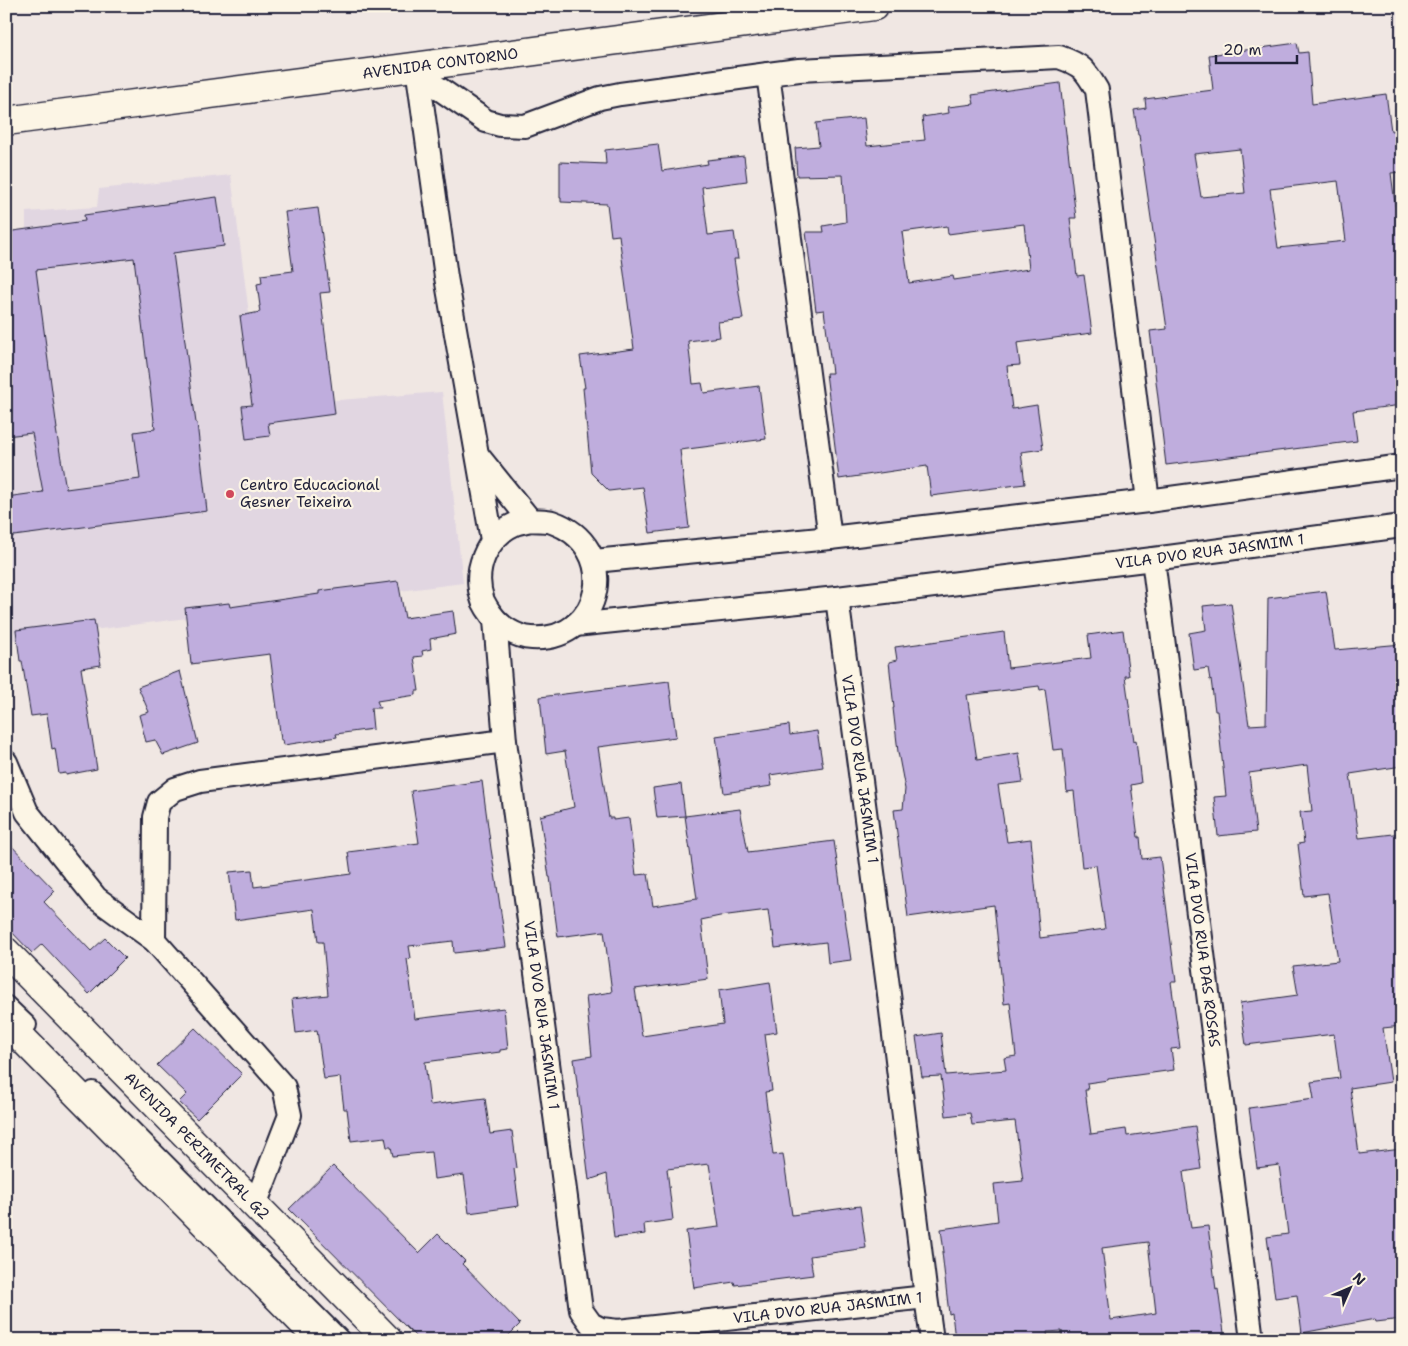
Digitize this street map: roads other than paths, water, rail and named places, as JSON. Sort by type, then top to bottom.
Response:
[{"type":"street","name":"AVENIDA CONTORNO","points":[[6,121],[416,71],[874,6]]},
{"type":"street","points":[[416,71],[486,121],[500,126],[525,126],[600,98],[799,70],[1059,58],[1075,63],[1087,72],[1097,90],[1148,502]]},
{"type":"street","points":[[416,71],[446,277],[492,540]]},
{"type":"street","points":[[768,74],[830,538]]},
{"type":"street","points":[[478,455],[530,520]]},
{"type":"street","points":[[594,561],[830,538],[1148,502],[1402,466]]},
{"type":"street","points":[[530,520],[550,521],[569,529],[584,543],[594,561],[597,579],[595,596],[587,612],[575,625],[560,634],[543,638],[526,637],[509,631],[495,620],[483,602],[479,581],[482,559],[492,540],[516,524],[530,520]]},
{"type":"street","name":"VILA DVO RUA JASMIM 1","points":[[575,625],[837,598],[1402,526]]},
{"type":"street","name":"VILA DVO RUA DAS ROSAS","points":[[1153,559],[1252,1340]]},
{"type":"street","name":"VILA DVO RUA JASMIM 1","points":[[495,620],[505,741],[581,1310],[590,1324],[601,1329],[618,1331],[926,1297],[888,986],[837,598]]},
{"type":"street","points":[[154,940],[155,817],[159,802],[175,789],[200,780],[505,741]]},
{"type":"street","points":[[6,762],[27,812],[96,898],[154,940],[284,1087],[290,1115],[255,1205]]},
{"type":"street","name":"AVENIDA PERIMETRAL G2","points":[[6,952],[388,1340]]},
{"type":"street","points":[[6,1004],[342,1340]]},
{"type":"street","points":[[6,1022],[320,1340]]},
{"type":"street","points":[[926,1297],[932,1340]]},
{"type":"place","name":"Centro Educacional Gesner Teixeira","points":[[230,494]]}]
